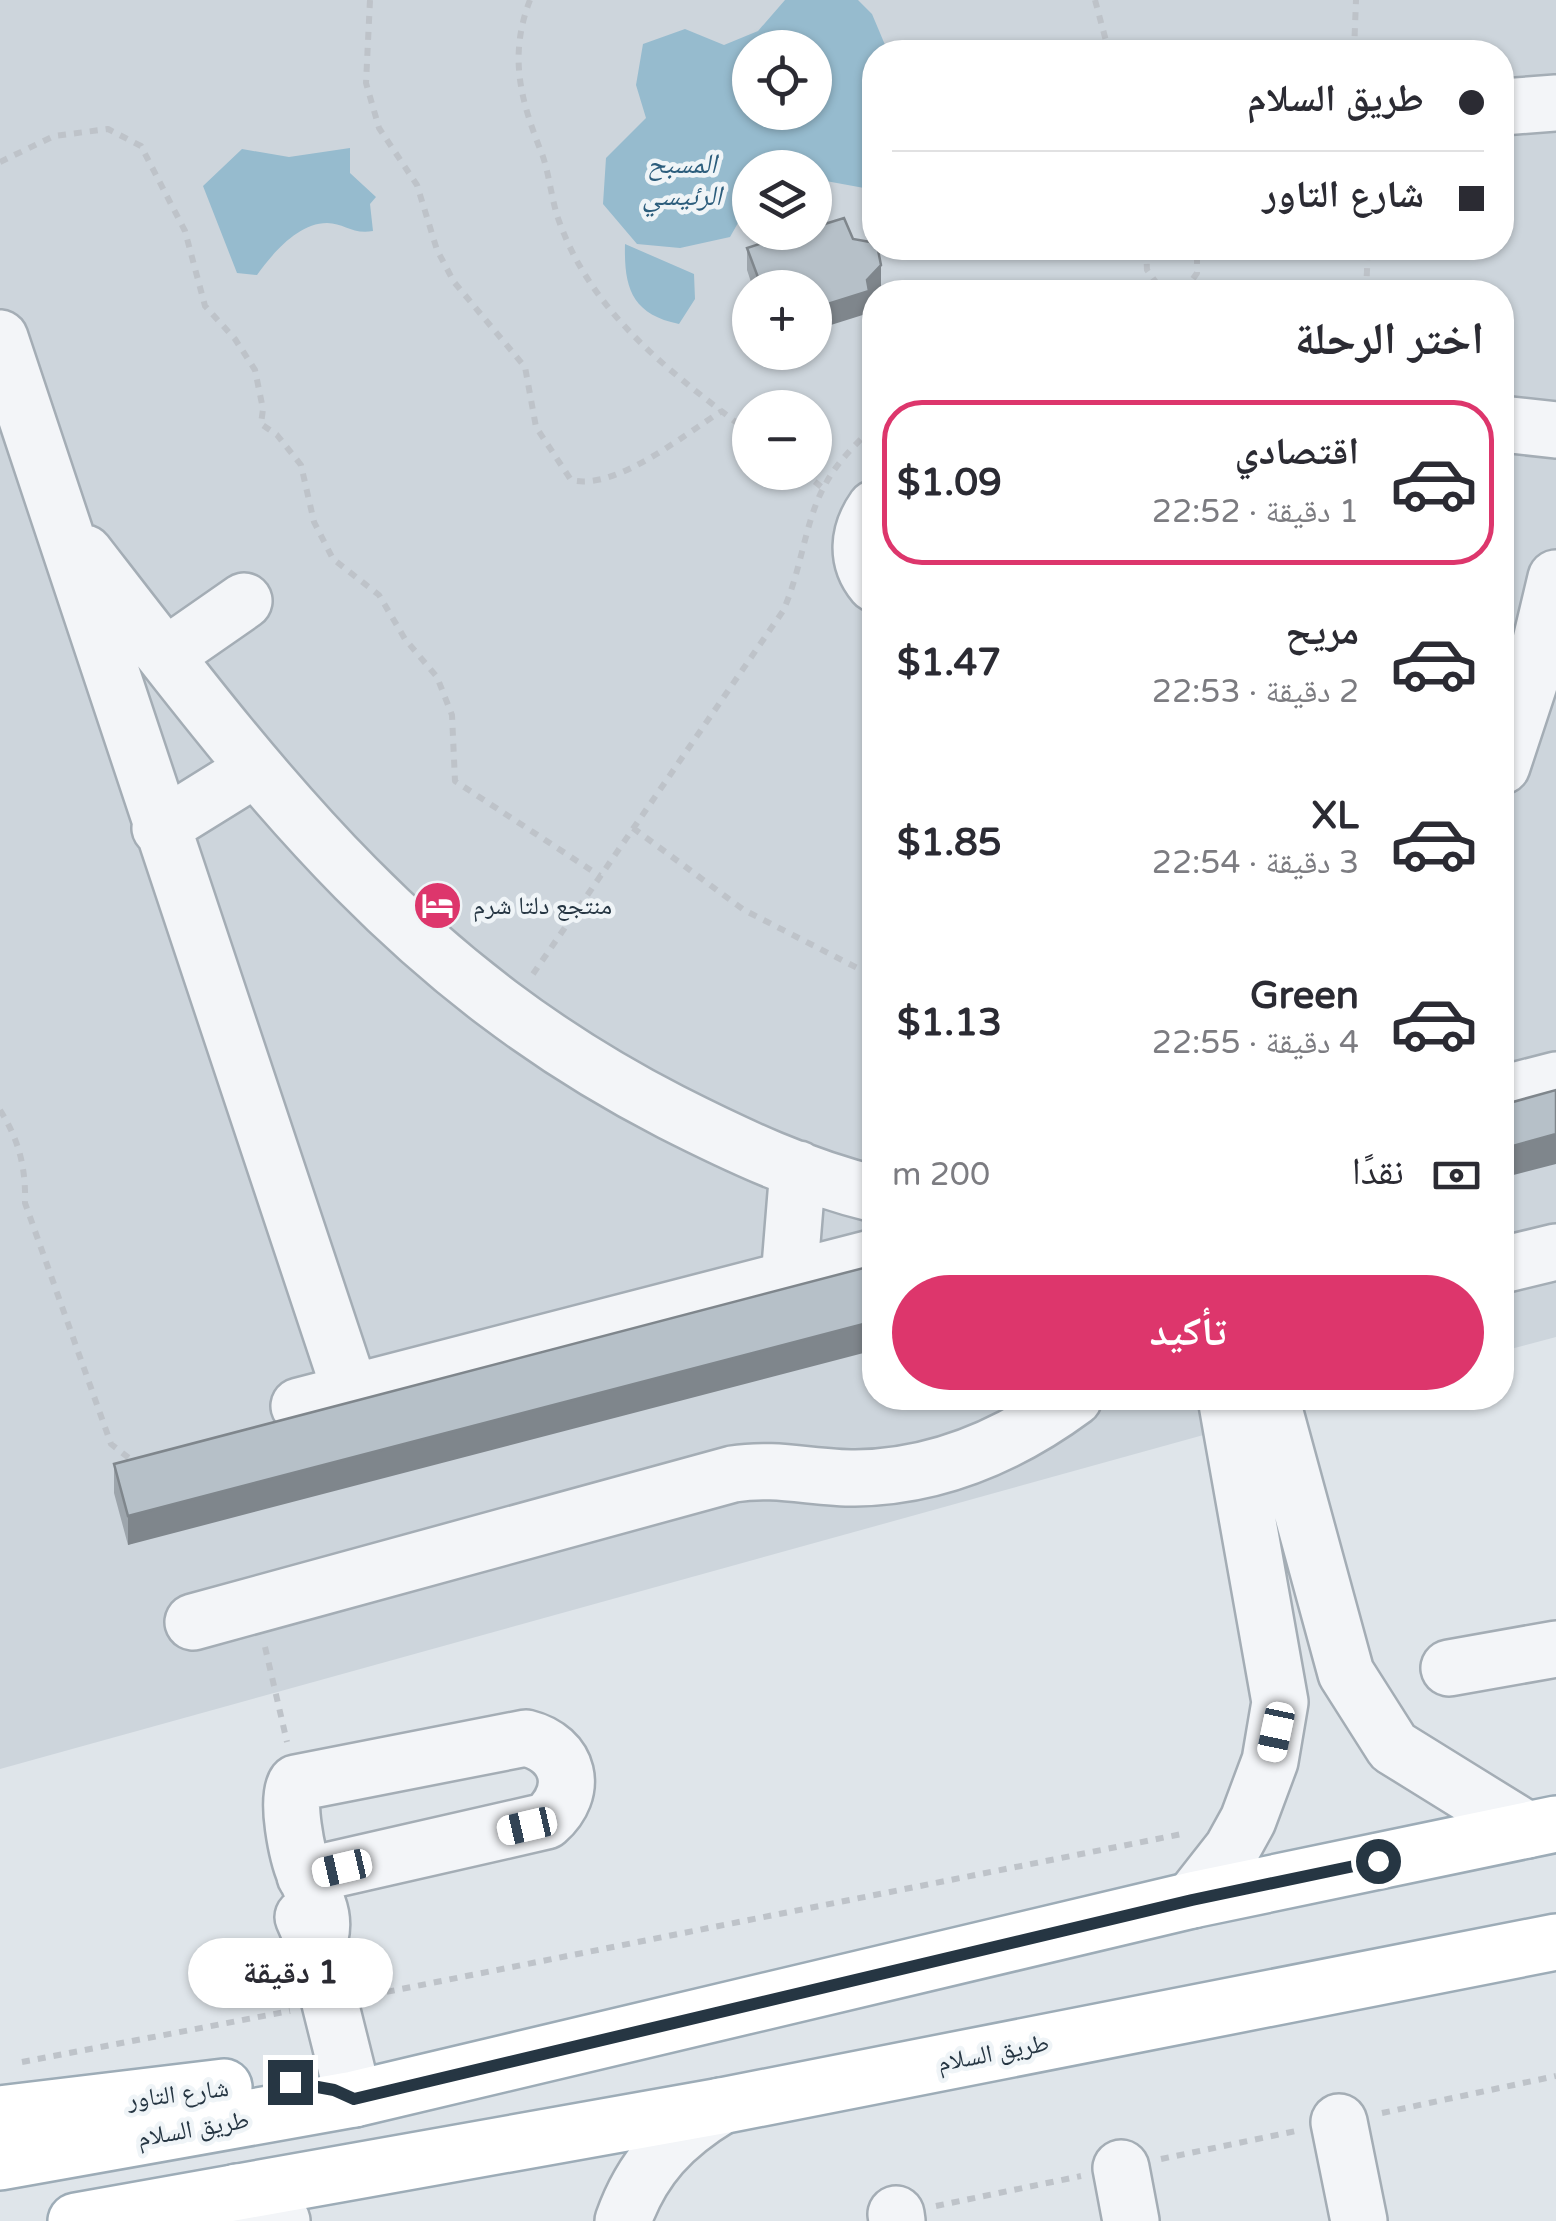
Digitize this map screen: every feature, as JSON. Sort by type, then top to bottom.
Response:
[{"type":"main road","name":"طريق السلام","points":[[0,2162],[354,2099],[1192,1900],[1541,1827]]},
{"type":"main road","name":"طريق السلام","points":[[76,2221],[722,2106],[1556,1942]]},
{"type":"main road","name":"شارع التاور","points":[[0,2114],[268,2082],[312,2084],[354,2099]]},
{"type":"street","points":[[1514,105],[1556,103]]},
{"type":"street","points":[[0,338],[351,1393]]},
{"type":"street","points":[[1514,425],[1556,430]]},
{"type":"street","points":[[62,523],[255,769],[334,860],[386,912],[506,1012],[634,1094],[798,1169],[862,1190]]},
{"type":"street","points":[[1514,730],[1535,666],[1556,578]]},
{"type":"street","points":[[164,656],[244,601]]},
{"type":"street","points":[[160,828],[255,769]]},
{"type":"street","points":[[1514,1091],[1556,1080]]},
{"type":"street","points":[[789,1279],[798,1169]]},
{"type":"street","points":[[1514,1262],[1556,1252]]},
{"type":"street","points":[[298,1406],[862,1259]]},
{"type":"street","points":[[193,1622],[733,1474],[781,1470],[854,1478],[927,1470],[1003,1444],[1055,1410]]},
{"type":"street","points":[[1192,1900],[1232,1849],[1260,1790],[1276,1732],[1278,1687],[1228,1410]]},
{"type":"street","points":[[1274,1410],[1346,1673],[1393,1747],[1541,1827]]},
{"type":"street","points":[[1449,1668],[1556,1648]]},
{"type":"street","points":[[1278,1687],[1346,1673]]},
{"type":"street","points":[[305,1876],[546,1821],[560,1809],[568,1791],[567,1772],[559,1754],[544,1742],[526,1738],[296,1783],[289,1800],[305,1876],[299,1902],[306,1932],[316,1948],[354,2099]]},
{"type":"street","points":[[623,2221],[634,2192],[656,2156],[686,2128],[722,2106]]},
{"type":"street","points":[[1339,2122],[1359,2221]]},
{"type":"street","points":[[1120,2168],[1131,2221]]},
{"type":"street","points":[[237,2192],[282,2221]]},
{"type":"path","points":[[370,0],[366,83],[379,128],[417,185],[437,250],[454,282],[525,368],[532,382],[536,427],[571,480],[591,483],[612,478],[722,411]]},
{"type":"path","points":[[530,0],[519,39],[520,98],[542,154],[558,220],[582,267],[622,326],[645,352],[732,419]]},
{"type":"path","points":[[1095,0],[1106,40]]},
{"type":"path","points":[[1353,40],[1356,0]]},
{"type":"path","points":[[0,162],[54,136],[108,129],[142,146],[185,230],[205,306],[235,339],[255,370],[262,424],[277,435],[301,465],[321,541],[340,566],[379,595],[446,695],[456,734],[452,767],[455,780],[600,876]]},
{"type":"path","points":[[832,472],[862,439]]},
{"type":"path","points":[[506,1012],[783,610],[803,561],[821,490]]},
{"type":"path","points":[[633,828],[744,910],[862,970]]},
{"type":"path","points":[[0,1110],[16,1140],[26,1181],[25,1203],[111,1444],[147,1466]]},
{"type":"path","points":[[255,1604],[296,1783]]},
{"type":"path","points":[[20,2062],[1200,1831]]},
{"type":"path","points":[[897,2218],[1556,2076]]},
{"type":"shaded area","name":"منتجع دلتا شرم","points":[[0,0],[1556,0],[1556,1337],[1514,1348],[1514,280],[862,280],[862,1410],[1294,1410],[0,1769]]},
{"type":"water","name":"المسبح الرئيسي","points":[[785,0],[858,0],[872,14],[883,40],[862,40],[862,188],[832,182],[832,150],[732,150],[730,237],[680,248],[637,244],[603,204],[606,158],[646,118],[636,85],[643,44],[685,29],[724,45],[732,42],[732,130],[832,130],[832,30],[759,30]]},
{"type":"water","points":[[350,148],[350,173],[376,197],[370,204],[373,231],[316,224],[287,241],[257,275],[237,273],[203,186],[242,149],[289,157]]},
{"type":"water","points":[[625,244],[694,274],[695,299],[679,324],[650,313],[634,296],[626,273]]},
{"type":"building","points":[[844,218],[853,239],[862,241],[862,260],[880,260],[881,265],[867,280],[862,280],[862,293],[832,303],[832,270],[755,270],[748,250],[832,250],[832,222]]},
{"type":"building","points":[[1556,1090],[1556,1134],[1514,1146],[1514,1102]]},
{"type":"building","points":[[862,1268],[862,1324],[128,1516],[114,1464]]},
{"type":"place","name":"منتجع دلتا شرم","points":[[438,905]]},
{"type":"route","points":[[290,2082],[312,2084],[354,2099],[1192,1900],[1378,1861]]}]
